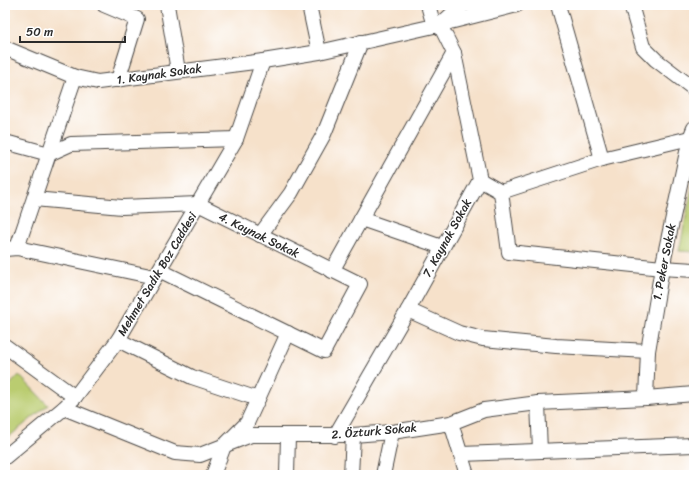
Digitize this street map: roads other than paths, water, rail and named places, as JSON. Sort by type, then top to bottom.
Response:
[{"type":"street","points":[[104,5],[137,19],[118,80]]},
{"type":"street","points":[[167,5],[178,72]]},
{"type":"street","points":[[309,5],[319,52]]},
{"type":"street","points":[[428,5],[437,26],[454,53],[480,180],[501,192],[602,159],[692,133]]},
{"type":"street","points":[[437,26],[462,5]]},
{"type":"street","name":"1. Kaynak Sokak","points":[[5,48],[75,77],[98,82],[264,61],[319,52],[437,26],[517,5]]},
{"type":"street","points":[[558,5],[602,159]]},
{"type":"street","points":[[632,5],[643,47],[656,60],[694,89]]},
{"type":"street","points":[[260,235],[291,193],[324,134],[361,42]]},
{"type":"street","points":[[332,270],[454,53]]},
{"type":"street","name":"Mehmet Sadık Boz Caddesi","points":[[5,457],[75,397],[118,340],[236,139],[264,61]]},
{"type":"street","points":[[75,77],[34,199],[11,248],[157,273],[288,334],[247,423],[224,446],[213,475]]},
{"type":"street","name":"1. Peker Sokak","points":[[646,398],[648,352],[662,268],[692,133]]},
{"type":"street","points":[[5,142],[49,154],[71,144],[236,139]]},
{"type":"street","name":"7. Kaynak Sokak","points":[[335,436],[408,310],[480,180]]},
{"type":"street","points":[[501,192],[509,252],[694,270]]},
{"type":"street","name":"4. Kaynak Sokak","points":[[34,199],[122,207],[198,204],[360,284],[324,351],[288,334]]},
{"type":"street","points":[[361,218],[442,247]]},
{"type":"street","points":[[408,310],[459,333],[483,339],[556,346],[648,352]]},
{"type":"street","points":[[118,340],[192,377],[258,400]]},
{"type":"street","points":[[5,346],[75,397]]},
{"type":"street","name":"2. Özturk Sokak","points":[[64,408],[175,453],[200,455],[251,435],[353,436],[452,423],[484,410],[538,404],[694,394]]},
{"type":"street","points":[[538,404],[540,451]]},
{"type":"street","points":[[452,423],[467,475]]},
{"type":"street","points":[[383,475],[392,432]]},
{"type":"street","points":[[287,475],[288,436]]},
{"type":"street","points":[[351,475],[353,436]]},
{"type":"street","points":[[461,454],[694,445]]}]
